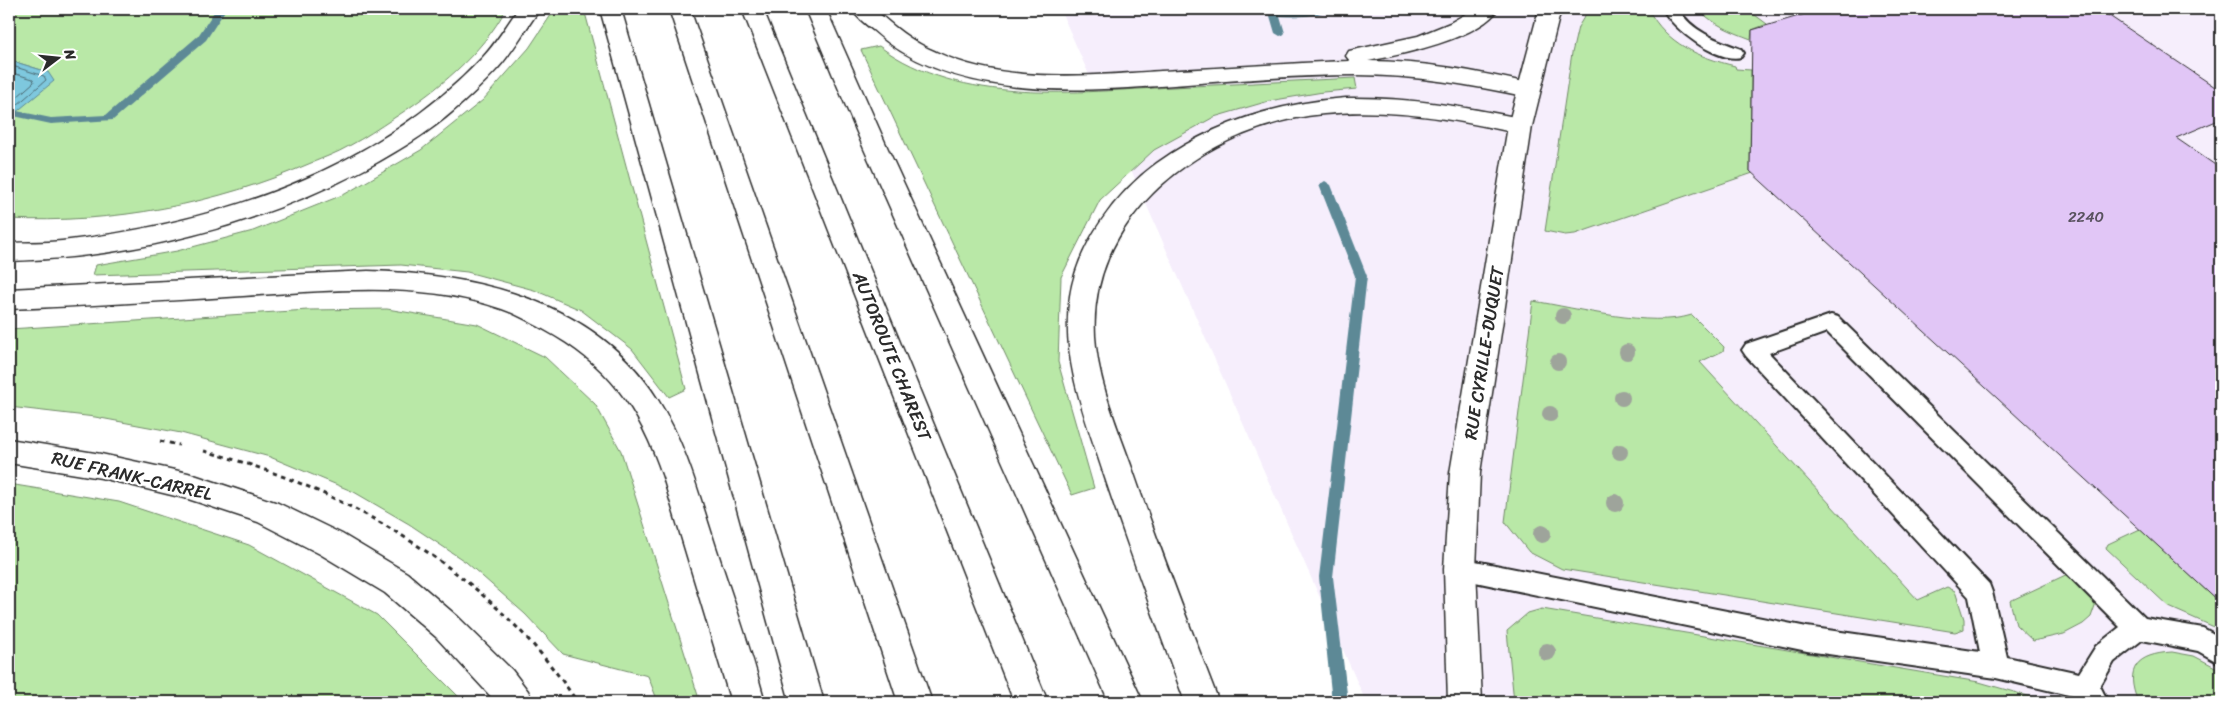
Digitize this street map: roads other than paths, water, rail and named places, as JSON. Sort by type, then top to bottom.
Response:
[{"type":"main road","points":[[9,252],[61,250],[181,230],[247,210],[322,181],[360,163],[423,123],[453,98],[500,52],[529,9]]},
{"type":"main road","points":[[610,9],[807,702]]},
{"type":"main road","points":[[678,9],[915,702]]},
{"type":"main road","name":"AUTOROUTE CHAREST","points":[[752,9],[1031,702]]},
{"type":"main road","points":[[815,9],[868,132],[1126,702]]},
{"type":"main road","points":[[862,9],[884,30],[906,45],[933,58],[963,70],[1009,79],[1049,83],[1081,82],[1354,68],[1408,70],[1465,77],[1528,90]]},
{"type":"main road","points":[[1270,72],[1417,44],[1457,29],[1488,9]]},
{"type":"main road","name":"RUE CYRILLE-DUQUET","points":[[1465,702],[1460,569],[1465,474],[1520,126],[1550,9]]},
{"type":"main road","points":[[1202,702],[1122,485],[1086,370],[1082,343],[1084,289],[1091,263],[1102,239],[1117,216],[1137,192],[1182,156],[1232,130],[1287,113],[1322,108],[1384,105],[1440,110],[1520,126]]},
{"type":"main road","points":[[9,299],[306,282],[379,281],[438,285],[476,291],[508,300],[565,328],[593,345],[618,369],[639,393],[656,422],[669,451],[748,702]]},
{"type":"main road","name":"RUE FRANK-CARREL","points":[[9,451],[101,466],[188,486],[267,512],[331,544],[396,583],[447,627],[500,681],[516,702]]},
{"type":"lane","points":[[1671,9],[1674,18],[1710,44],[1735,54]]},
{"type":"lane","points":[[1996,666],[1980,592],[1753,350],[1831,323],[2138,628],[2203,640],[2221,652]]},
{"type":"lane","points":[[1460,569],[1807,639],[1996,666],[2090,694],[2105,654],[2138,628]]},
{"type":"water","points":[[1225,9],[1327,9],[1318,13],[1293,16]]},
{"type":"water","points":[[9,60],[48,72],[54,81],[9,118]]},
{"type":"waterway","points":[[9,110],[14,114],[51,121],[109,118],[202,38],[221,9]]},
{"type":"waterway","points":[[1273,9],[1280,33]]},
{"type":"waterway","points":[[1325,185],[1361,276],[1326,577],[1340,702]]}]
